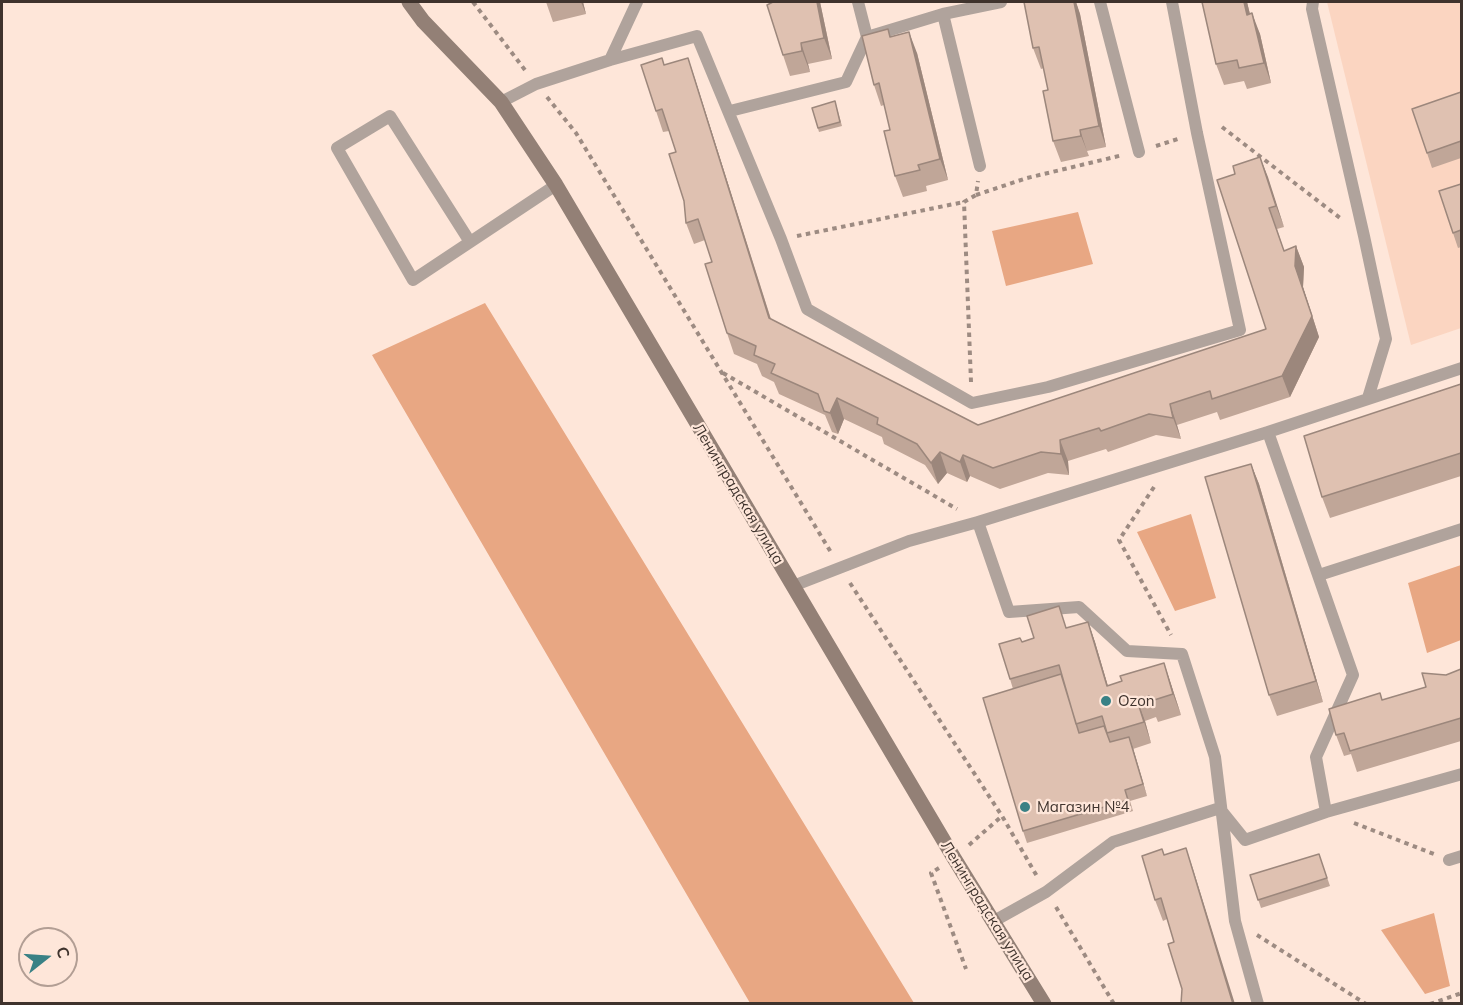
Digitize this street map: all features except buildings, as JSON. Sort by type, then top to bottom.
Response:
[{"type":"street","name":"Ленинградская улица","points":[[410,2],[423,21],[501,102],[556,185],[954,858],[1044,1004]]},
{"type":"lane","points":[[610,60],[637,2]]},
{"type":"lane","points":[[729,111],[846,82],[867,37],[858,2]]},
{"type":"lane","points":[[867,37],[943,14],[1001,2]]},
{"type":"lane","points":[[1100,2],[1139,152]]},
{"type":"lane","points":[[501,102],[536,84],[610,60],[697,36],[781,239],[807,309],[972,403],[1048,387],[1240,330],[1197,134],[1172,2]]},
{"type":"lane","points":[[1313,2],[1312,9],[1386,339],[1368,398]]},
{"type":"lane","points":[[943,14],[980,166]]},
{"type":"lane","points":[[470,242],[390,116],[337,148],[414,280],[556,185]]},
{"type":"lane","points":[[793,586],[909,542],[1268,432],[1461,368]]},
{"type":"lane","points":[[1268,432],[1320,575],[1353,675],[1316,757],[1326,813]]},
{"type":"lane","points":[[978,522],[1009,612],[1079,607],[1127,651],[1182,654],[1215,757],[1235,921],[1258,1004]]},
{"type":"lane","points":[[1320,575],[1461,529]]},
{"type":"lane","points":[[1220,808],[1245,840],[1326,813],[1461,774]]},
{"type":"lane","points":[[994,921],[1046,891],[1113,842],[1220,808]]},
{"type":"lane","points":[[1449,860],[1461,856]]},
{"type":"path","points":[[473,2],[576,133],[840,567],[1002,816],[1114,1004]]},
{"type":"path","points":[[1222,127],[1364,236]]},
{"type":"path","points":[[781,239],[964,202],[976,195],[1027,178],[1139,152],[1197,134]]},
{"type":"path","points":[[976,195],[980,166]]},
{"type":"path","points":[[964,202],[972,403]]},
{"type":"path","points":[[722,372],[978,522]]},
{"type":"path","points":[[1170,462],[1119,540],[1182,654]]},
{"type":"path","points":[[1326,813],[1449,860]]},
{"type":"path","points":[[1235,921],[1366,1004]]},
{"type":"path","points":[[1430,1004],[1461,993]]},
{"type":"shaded area","points":[[1327,2],[1461,2],[1461,328],[1411,345]]},
{"type":"shaded area","points":[[1078,212],[1093,264],[1006,286],[992,231]]},
{"type":"shaded area","points":[[485,303],[914,1003],[750,1003],[372,355]]},
{"type":"shaded area","points":[[1191,514],[1216,598],[1175,611],[1137,532]]},
{"type":"shaded area","points":[[1461,565],[1461,640],[1427,653],[1408,583]]},
{"type":"shaded area","points":[[1434,913],[1450,986],[1425,994],[1381,930]]},
{"type":"place","name":"Ozon","points":[[1106,701]]},
{"type":"place","name":"Магазин №4","points":[[1025,807]]}]
